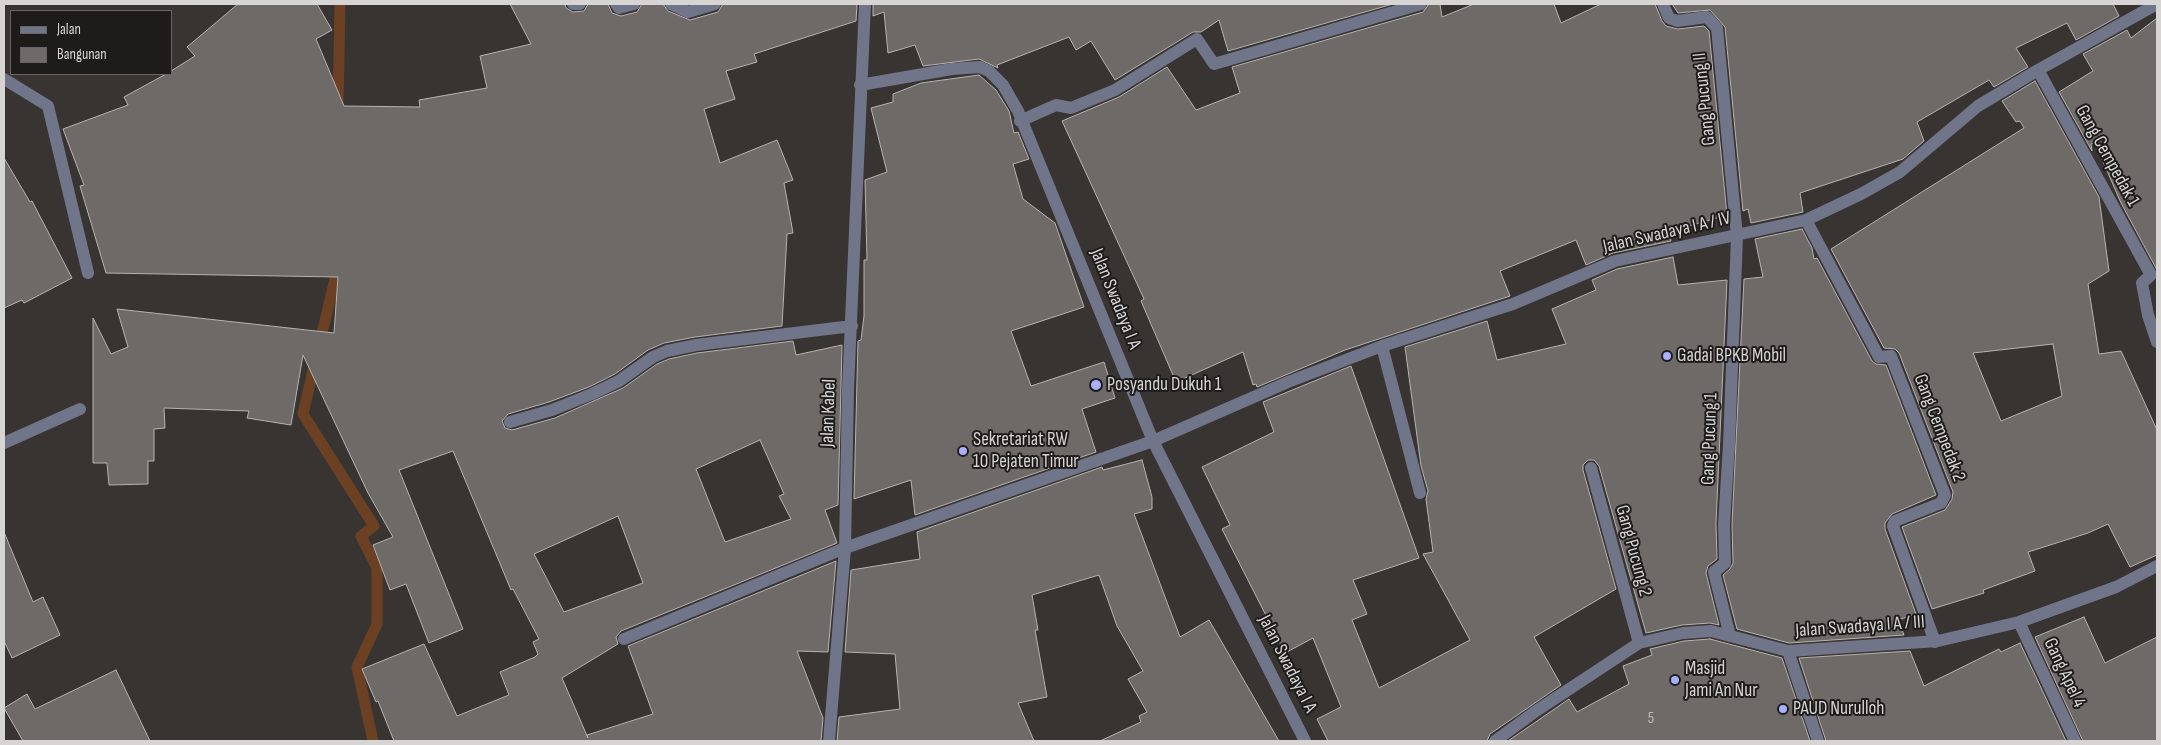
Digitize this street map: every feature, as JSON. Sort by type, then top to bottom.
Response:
[{"type":"street","points":[[573,4],[580,4]]},
{"type":"street","points":[[616,4],[621,8],[634,4]]},
{"type":"street","points":[[671,4],[688,12],[716,4]]},
{"type":"street","name":"Jalan Kabel","points":[[829,741],[845,548],[848,389],[865,4]]},
{"type":"street","points":[[1020,121],[1056,105],[1071,108],[1115,90],[1197,39],[1214,64],[1421,4]]},
{"type":"street","name":"Gang Pucung II","points":[[1663,4],[1669,18],[1677,21],[1707,18],[1717,28],[1737,236]]},
{"type":"street","name":"Jalan Swadaya I A / IV","points":[[624,639],[845,548],[1153,441],[1288,382],[1382,346],[1513,304],[1615,261],[1806,220],[1861,194],[1900,172],[1978,106],[2038,70],[2157,4]]},
{"type":"street","name":"Jalan Swadaya I A","points":[[860,85],[952,69],[980,67],[989,71],[1003,85],[1018,112],[1020,121],[1153,441],[1305,741]]},
{"type":"street","name":"Gang Cempedak 1","points":[[2038,70],[2151,275],[2142,283],[2148,315],[2157,342]]},
{"type":"street","points":[[4,79],[48,106],[88,273]]},
{"type":"street","name":"Gang Cempedak 2","points":[[1806,220],[1879,357],[1891,356],[1945,495],[1941,502],[1895,521],[1893,526],[1934,642]]},
{"type":"street","name":"Gang Pucung 1","points":[[1730,636],[1714,572],[1725,563],[1724,524],[1737,236]]},
{"type":"street","points":[[510,422],[552,410],[592,394],[619,381],[653,357],[667,351],[696,345],[852,326]]},
{"type":"street","points":[[1382,346],[1420,493]]},
{"type":"street","points":[[4,443],[80,409]]},
{"type":"street","name":"Gang Pucung 2","points":[[1591,468],[1639,643]]},
{"type":"street","name":"Jalan Swadaya I A / III","points":[[1495,741],[1536,711],[1639,643],[1683,633],[1711,632],[1788,651],[1934,642],[2019,622],[2116,587],[2157,566]]},
{"type":"street","name":"Gang Apel 4","points":[[2019,622],[2075,741]]},
{"type":"street","points":[[1788,651],[1818,741]]},
{"type":"building","points":[[238,4],[317,4],[332,30],[316,39],[344,106],[420,107],[419,100],[487,88],[480,56],[531,44],[510,4],[565,4],[566,8],[573,12],[584,11],[588,4],[608,4],[612,13],[621,16],[637,12],[642,4],[663,4],[668,11],[690,20],[718,12],[723,4],[857,4],[856,21],[754,54],[757,62],[726,71],[735,99],[704,109],[720,163],[777,140],[793,180],[784,183],[793,233],[787,234],[782,326],[695,337],[664,343],[648,350],[615,374],[589,387],[549,402],[508,414],[502,421],[505,428],[512,430],[555,418],[623,388],[657,364],[669,359],[697,353],[793,341],[796,355],[842,345],[838,505],[825,510],[837,543],[621,631],[616,637],[618,644],[562,678],[588,738],[587,735],[653,714],[628,646],[836,561],[828,652],[797,651],[823,718],[821,741],[394,741],[378,701],[376,702],[362,669],[424,644],[457,716],[509,695],[500,672],[535,657],[538,654],[533,642],[539,639],[513,589],[511,590],[453,451],[399,470],[463,629],[429,643],[406,584],[390,590],[373,545],[393,537],[368,493],[303,355],[291,425],[247,418],[249,411],[164,408],[165,428],[154,429],[154,461],[148,461],[148,484],[109,485],[107,463],[93,463],[93,318],[111,354],[128,347],[117,309],[334,333],[338,277],[106,273],[80,186],[84,185],[63,129],[128,105],[124,97],[164,75],[172,75],[172,70],[195,56],[187,47]],"holes":[[[760,440],[784,494],[779,496],[791,519],[725,542],[696,469]],[[618,516],[643,583],[564,612],[534,554]]]},
{"type":"building","points":[[873,4],[1393,4],[1228,51],[1219,20],[1201,32],[1193,32],[1115,80],[1091,41],[1076,50],[1069,37],[997,65],[998,68],[979,59],[923,66],[915,45],[888,53],[884,12],[873,16]]},
{"type":"building","points":[[1429,4],[1440,4],[1442,17],[1474,4],[1554,4],[1561,23],[1601,4],[1655,4],[1666,26],[1678,29],[1704,26],[1709,31],[1727,215],[1669,232],[1671,241],[1613,253],[1586,265],[1576,240],[1500,271],[1510,296],[1345,350],[1257,387],[1256,384],[1253,385],[1243,352],[1176,382],[1141,301],[1144,299],[1062,121],[1119,97],[1167,67],[1196,110],[1240,93],[1232,67],[1423,12]]},
{"type":"building","points":[[1672,4],[2113,4],[2119,16],[2076,40],[2067,23],[2016,48],[2028,67],[1994,87],[1989,80],[1917,122],[1924,141],[1903,159],[1800,193],[1803,212],[1751,223],[1748,209],[1743,211],[1725,27],[1710,10],[1678,13]]},
{"type":"building","points":[[2157,18],[2157,270],[2121,203],[2095,143],[2091,144],[2092,151],[2059,92],[2093,71],[2083,54],[2127,30],[2131,38]]},
{"type":"building","points":[[979,75],[996,90],[1009,111],[1014,133],[1018,132],[1029,159],[1013,164],[1023,199],[1055,223],[1084,307],[1011,331],[1031,386],[1104,362],[1115,398],[1082,409],[1096,452],[915,515],[911,480],[854,499],[858,341],[861,340],[864,316],[864,260],[867,260],[865,180],[887,172],[871,108],[893,102],[893,94],[921,83]]},
{"type":"building","points":[[2035,81],[2099,197],[2109,271],[2088,284],[2099,354],[2121,351],[2157,430],[2157,555],[2130,567],[2108,524],[2088,533],[2028,552],[2035,571],[1983,590],[1984,593],[1932,609],[1902,527],[1945,510],[1952,499],[1953,492],[1899,353],[1895,349],[1884,348],[1831,249],[2024,128],[2020,121],[2016,122],[2002,101]],"holes":[[[2053,344],[2062,396],[2001,421],[1973,353]]]},
{"type":"building","points":[[4,158],[30,202],[32,201],[72,278],[24,303],[22,300],[4,308]]},
{"type":"building","points":[[1802,229],[1812,248],[1814,259],[1817,258],[1872,361],[1876,364],[1886,365],[1936,495],[1892,514],[1885,523],[1885,529],[1916,614],[1898,620],[1904,635],[1789,643],[1737,629],[1723,575],[1730,569],[1733,563],[1732,524],[1744,279],[1763,277],[1755,239]]},
{"type":"building","points":[[1673,257],[1678,285],[1727,280],[1716,523],[1717,559],[1708,566],[1706,573],[1719,625],[1710,623],[1682,625],[1646,633],[1599,466],[1594,460],[1588,460],[1583,465],[1583,470],[1616,589],[1534,637],[1561,685],[1490,734],[1487,741],[1328,741],[1317,719],[1341,707],[1313,638],[1285,653],[1222,529],[1230,525],[1202,467],[1274,432],[1263,402],[1351,366],[1419,558],[1353,580],[1367,614],[1352,620],[1379,688],[1470,640],[1423,554],[1433,552],[1426,499],[1428,491],[1421,466],[1405,347],[1487,321],[1497,360],[1566,344],[1552,309],[1596,290],[1592,280],[1617,269]]},
{"type":"building","points":[[1142,460],[1152,497],[1152,509],[1134,514],[1180,637],[1209,620],[1279,741],[1100,741],[1141,722],[1139,716],[1147,712],[1128,679],[1143,671],[1117,626],[1099,575],[1032,595],[1038,630],[1035,630],[1047,697],[1018,703],[1034,741],[837,741],[839,717],[900,709],[895,654],[845,652],[851,570],[920,559],[917,532],[1102,467],[1103,470]]},
{"type":"building","points":[[4,532],[33,602],[43,597],[60,635],[12,658],[4,641]]},
{"type":"building","points":[[2084,617],[2105,663],[2157,637],[2157,741],[2083,741],[2035,637]]},
{"type":"building","points":[[1710,639],[1782,658],[1810,741],[1508,741],[1569,699],[1577,712],[1629,684],[1623,666],[1652,655],[1650,649],[1684,641]]},
{"type":"building","points":[[2020,643],[2066,741],[1826,741],[1799,658],[1910,651],[1924,686],[1999,649],[2001,652]]},
{"type":"building","points":[[116,670],[150,741],[23,741],[4,708],[27,694],[35,709]]},
{"type":"waterway","points":[[338,106],[340,4]]},
{"type":"waterway","points":[[319,346],[339,262]]},
{"type":"waterway","points":[[315,362],[303,414],[374,526],[361,536],[377,568],[377,624],[357,667],[373,741]]},
{"type":"place","name":"Gadai BPKB Mobil","points":[[1667,356]]},
{"type":"place","name":"Posyandu Dukuh 1","points":[[1096,385]]},
{"type":"place","name":"Sekretariat RW 10 Pejaten Timur","points":[[963,451]]},
{"type":"place","name":"Masjid Jami An Nur","points":[[1675,680]]},
{"type":"place","name":"PAUD Nurulloh","points":[[1783,709]]}]
